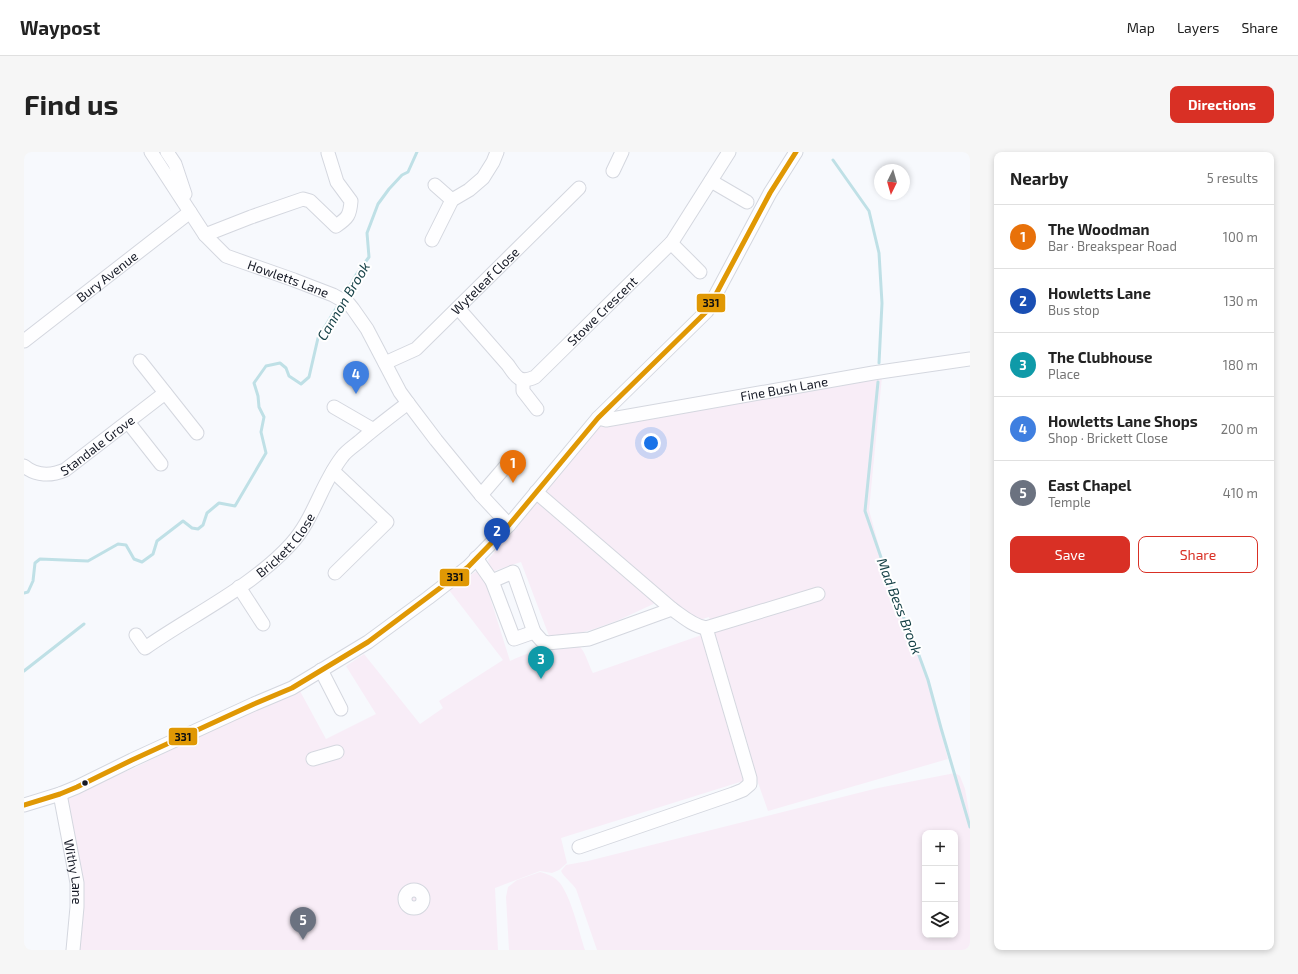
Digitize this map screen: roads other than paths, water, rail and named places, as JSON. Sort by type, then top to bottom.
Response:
[{"type":"street","name":"Howletts Lane","points":[[151,152],[205,235],[226,256],[335,296],[347,303],[353,309],[367,329],[400,392],[436,440],[481,495],[509,525]]},
{"type":"street","name":"Howletts Lane","points":[[167,152],[175,164],[190,212]]},
{"type":"street","points":[[432,240],[452,200],[469,190],[482,178],[493,162],[497,152]]},
{"type":"street","points":[[613,171],[622,152]]},
{"type":"street","name":"Stowe Crescent","points":[[523,380],[528,380],[535,377],[672,243],[729,152]]},
{"type":"street","points":[[24,805],[60,794],[254,704],[292,688],[368,642],[468,567],[509,525],[598,418],[707,311],[770,194],[796,152]]},
{"type":"street","points":[[205,235],[303,199],[310,201],[336,226],[346,219],[350,212],[351,201],[337,182],[328,153]]},
{"type":"street","points":[[711,181],[747,202]]},
{"type":"street","points":[[436,185],[452,200]]},
{"type":"street","name":"Wyteleaf Close","points":[[385,364],[416,349],[579,188]]},
{"type":"street","name":"Bury Avenue","points":[[24,341],[190,212]]},
{"type":"street","points":[[672,243],[700,272]]},
{"type":"street","points":[[458,308],[508,365],[514,376],[523,380],[523,391],[537,409]]},
{"type":"street","name":"Fine Bush Lane","points":[[598,418],[606,420],[873,373],[970,359]]},
{"type":"street","points":[[140,361],[197,433]]},
{"type":"street","name":"Standale Grove","points":[[24,466],[45,475],[56,474],[65,470],[165,394]]},
{"type":"street","name":"Brickett Close","points":[[136,635],[145,648],[239,587],[275,561],[292,544],[305,526],[342,457],[372,430],[408,403]]},
{"type":"street","points":[[334,407],[372,430]]},
{"type":"street","points":[[128,422],[161,464]]},
{"type":"street","points":[[481,495],[511,460]]},
{"type":"street","points":[[334,471],[387,522],[335,573]]},
{"type":"street","points":[[536,492],[672,609],[689,621],[701,627],[706,628],[818,594]]},
{"type":"street","points":[[476,558],[492,581],[514,639],[534,632]]},
{"type":"street","points":[[492,581],[513,572],[534,632],[542,641],[547,643],[589,639],[672,609]]},
{"type":"street","points":[[239,587],[263,624]]},
{"type":"street","points":[[579,847],[733,794],[743,790],[750,784],[750,778],[706,628]]},
{"type":"street","points":[[321,670],[340,709]]},
{"type":"street","points":[[313,758],[336,752]]},
{"type":"street","name":"Withy Lane","points":[[60,794],[77,883],[77,907],[73,950]]},
{"type":"waterway","name":"Cannon Brook","points":[[343,297],[369,257],[367,233],[378,204],[402,175],[408,172],[417,152]]},
{"type":"waterway","name":"Mad Bess Brook","points":[[833,160],[869,211],[879,253],[882,303],[879,363]]},
{"type":"waterway","name":"Cannon Brook","points":[[24,593],[28,592],[33,581],[35,563],[40,559],[88,561],[118,544],[126,545],[134,559],[142,562],[153,554],[157,541],[183,521],[192,528],[198,529],[203,525],[207,513],[219,503],[235,506],[266,453],[261,432],[264,417],[259,407],[258,396],[254,383],[266,366],[280,363],[286,368],[289,376],[301,384],[309,377],[318,338],[340,302]]},
{"type":"waterway","name":"Mad Bess Brook","points":[[878,382],[865,511],[894,595],[913,639],[928,680],[970,827]]},
{"type":"waterway","points":[[24,671],[84,624]]},
{"type":"place","name":"Howletts Lane Shops","points":[[356,394]]},
{"type":"place","name":"The Woodman","points":[[513,483]]},
{"type":"place","name":"Howletts Lane","points":[[497,551]]},
{"type":"place","name":"The Clubhouse","points":[[541,679]]},
{"type":"place","name":"East Chapel","points":[[303,940]]}]
